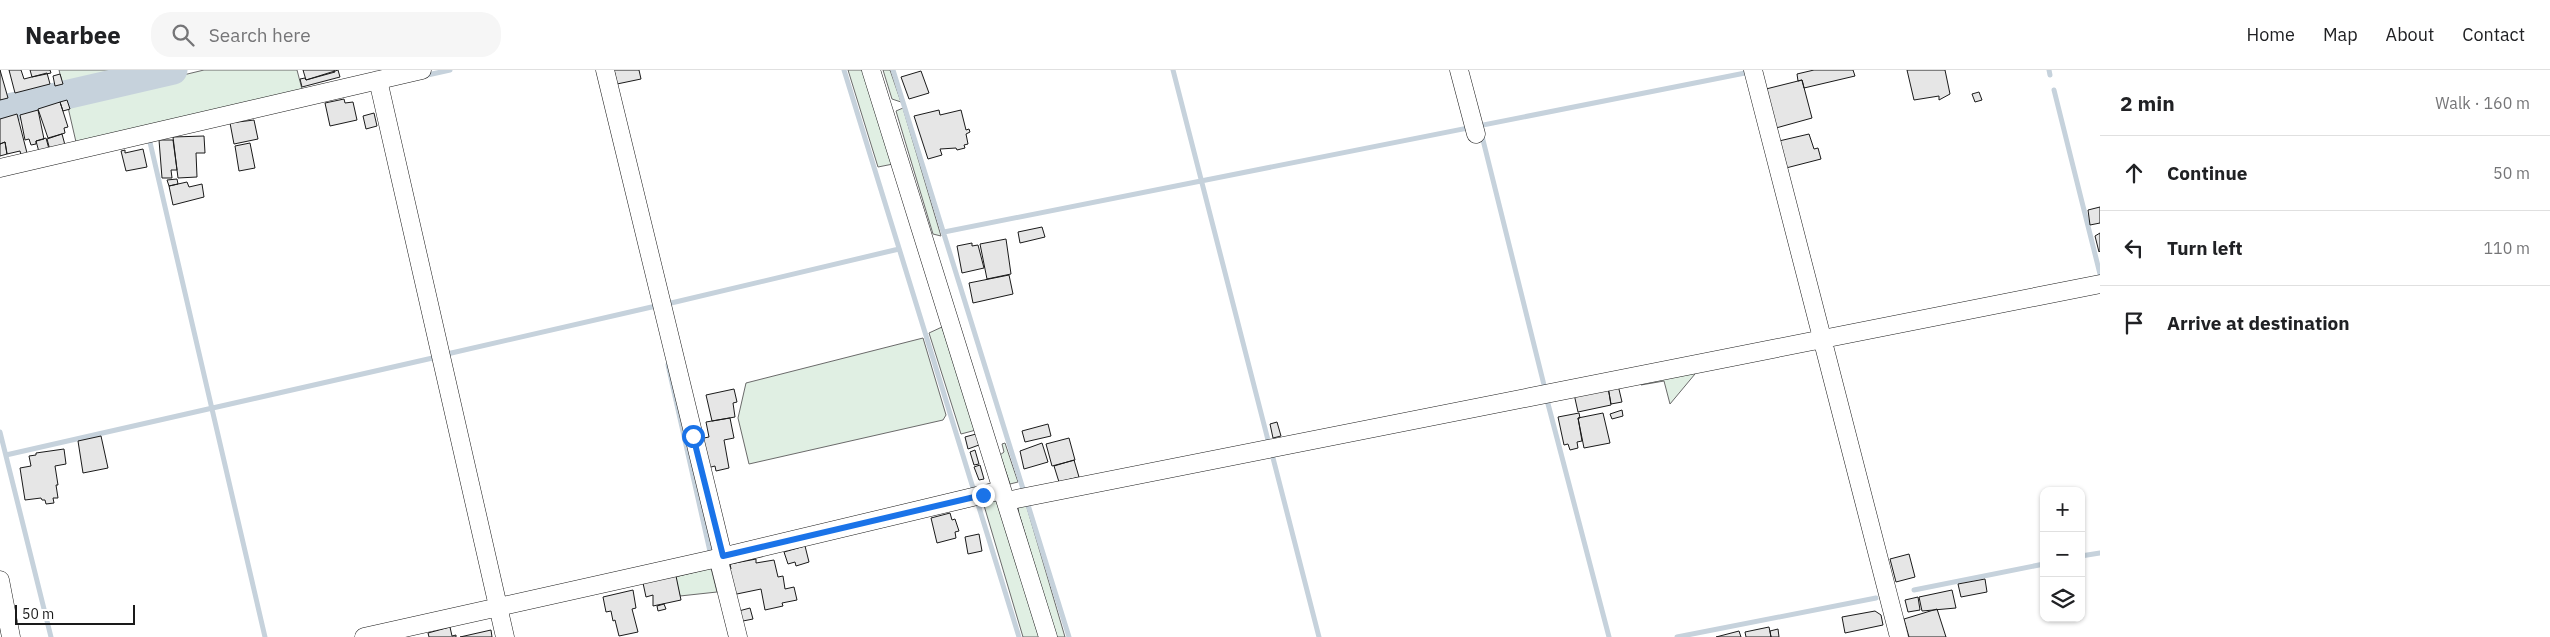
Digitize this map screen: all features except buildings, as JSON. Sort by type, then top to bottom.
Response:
[{"type":"street","points":[[0,168],[379,84],[422,70]]},
{"type":"street","points":[[605,70],[718,560],[738,637]]},
{"type":"street","points":[[871,70],[1015,496],[1048,637]]},
{"type":"street","points":[[1459,70],[1475,130]]},
{"type":"street","points":[[1753,72],[1899,637]]},
{"type":"street","points":[[379,84],[505,637]]},
{"type":"street","points":[[364,637],[718,560],[976,497],[1015,496],[2100,284]]},
{"type":"street","points":[[0,580],[11,637]]},
{"type":"green space","points":[[59,70],[135,70],[63,86]]},
{"type":"green space","points":[[204,70],[297,70],[303,93],[76,142],[67,103]]},
{"type":"green space","points":[[848,70],[863,70],[893,164],[878,167]]},
{"type":"green space","points":[[883,70],[890,70],[901,102],[892,99]]},
{"type":"green space","points":[[903,108],[941,236],[933,234],[896,111]]},
{"type":"green space","points":[[942,327],[976,430],[961,434],[929,333]]},
{"type":"green space","points":[[923,338],[946,415],[943,420],[749,464],[738,418],[746,383]]},
{"type":"green space","points":[[1700,368],[1670,404],[1664,381],[1641,385],[1642,382]]},
{"type":"green space","points":[[1005,443],[1018,482],[1010,484],[1000,455],[1004,452],[1002,444]]},
{"type":"green space","points":[[995,499],[998,502],[1041,637],[1023,637],[983,502]]},
{"type":"green space","points":[[1026,504],[1065,637],[1056,637],[1019,514],[1018,507]]},
{"type":"green space","points":[[711,568],[717,592],[680,596],[675,577]]},
{"type":"waterway","points":[[0,110],[173,70]]},
{"type":"waterway","points":[[423,76],[450,70]]},
{"type":"waterway","points":[[844,70],[1019,637]]},
{"type":"waterway","points":[[893,70],[1069,637]]},
{"type":"waterway","points":[[1173,70],[1269,444]]},
{"type":"waterway","points":[[2049,70],[2050,75]]},
{"type":"waterway","points":[[944,232],[1750,72]]},
{"type":"waterway","points":[[2054,90],[2100,274]]},
{"type":"waterway","points":[[1482,136],[1545,389]]},
{"type":"waterway","points":[[149,138],[265,637]]},
{"type":"waterway","points":[[667,304],[899,249]]},
{"type":"waterway","points":[[447,354],[656,306]]},
{"type":"waterway","points":[[6,455],[437,357]]},
{"type":"waterway","points":[[668,365],[711,556]]},
{"type":"waterway","points":[[1547,400],[1609,637]]},
{"type":"waterway","points":[[0,432],[51,637]]},
{"type":"waterway","points":[[1272,454],[1319,637]]},
{"type":"waterway","points":[[2085,555],[2100,553]]},
{"type":"waterway","points":[[1914,590],[2040,565]]},
{"type":"waterway","points":[[1677,637],[1876,598]]},
{"type":"route","points":[[693,436],[723,556],[983,495]]}]
